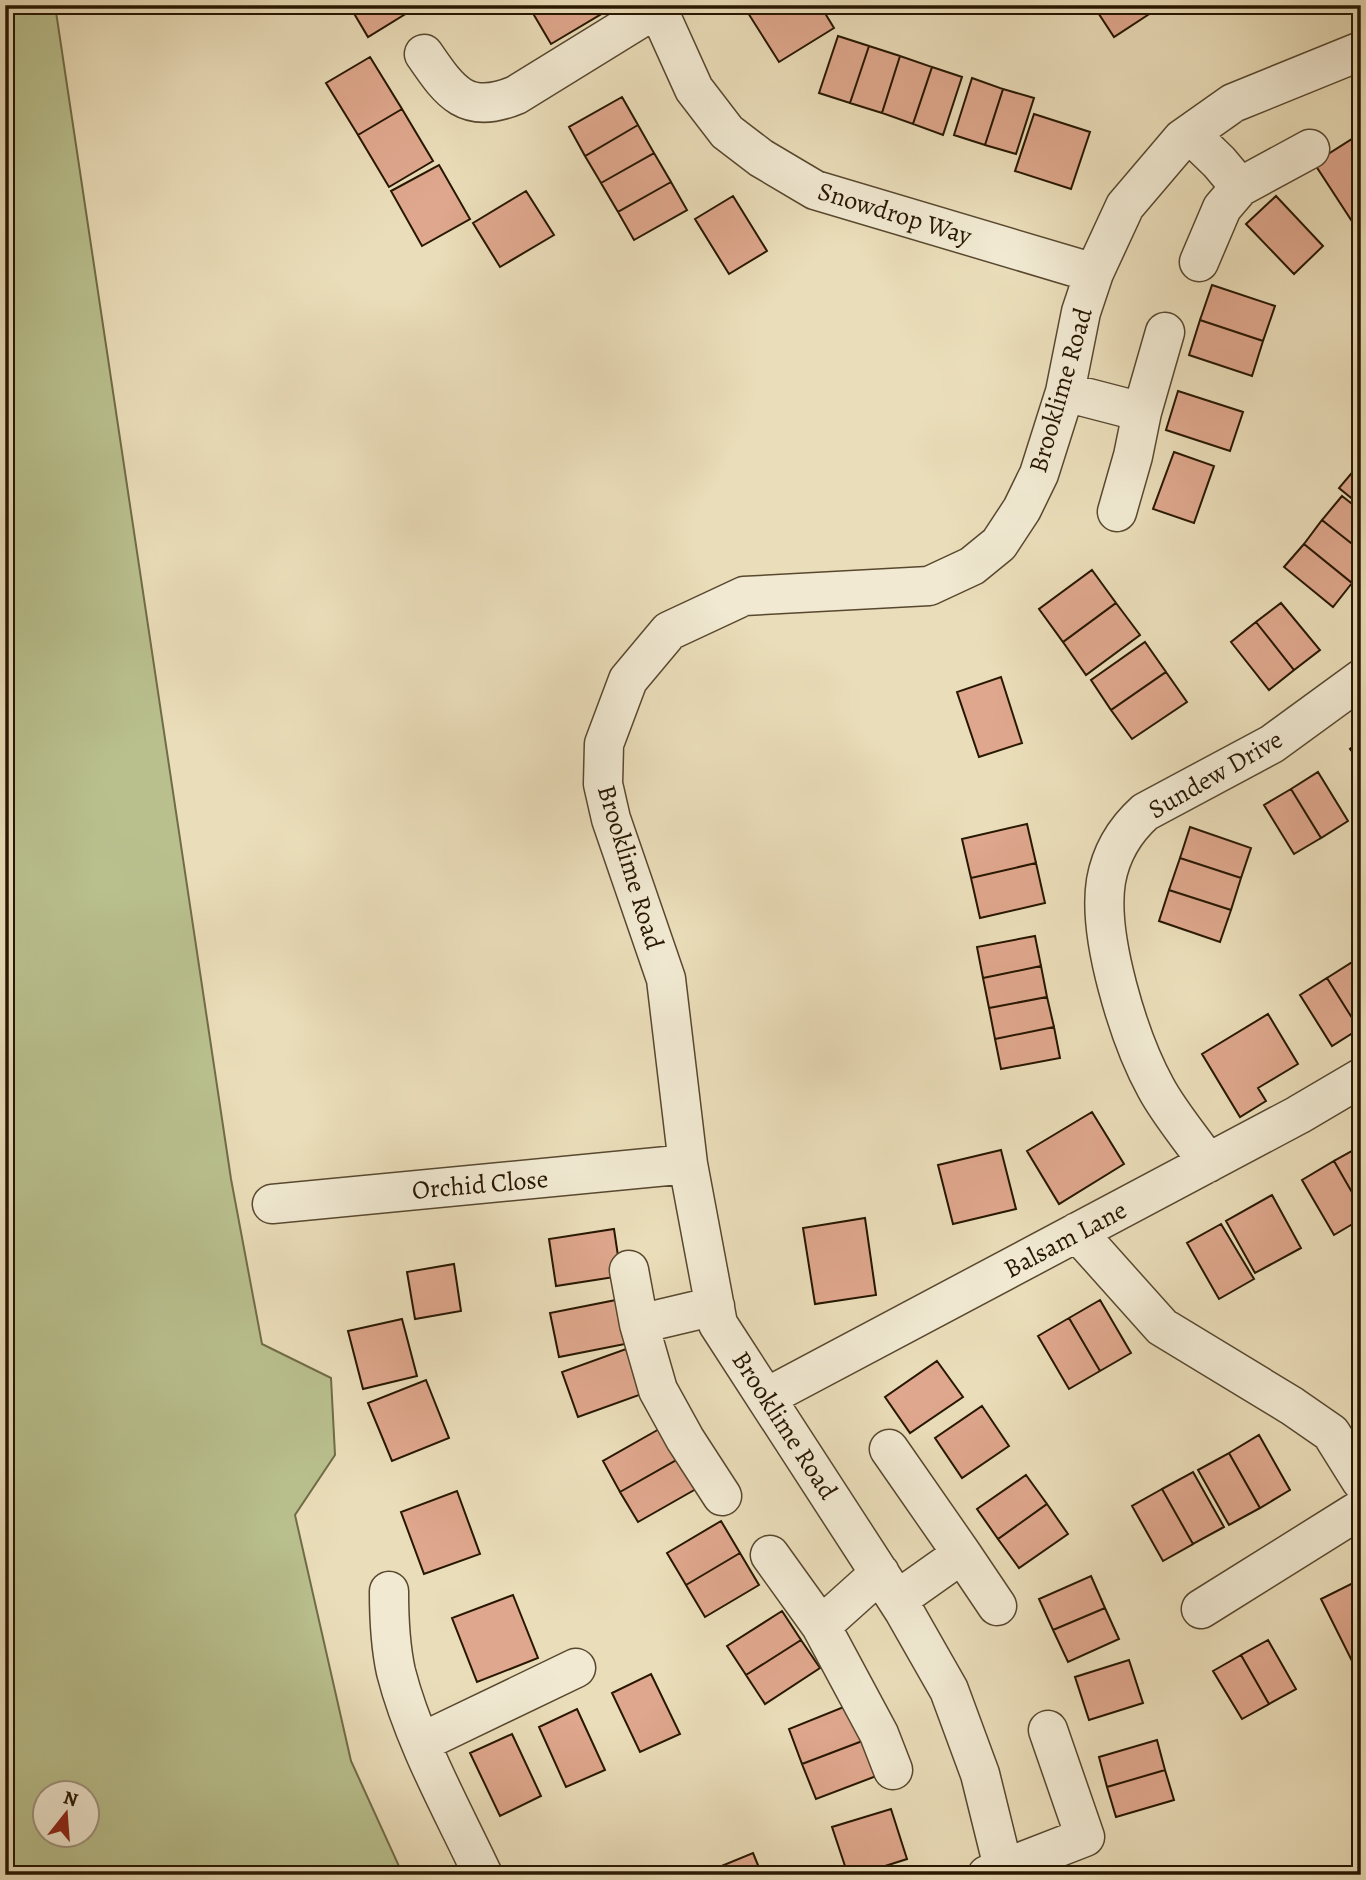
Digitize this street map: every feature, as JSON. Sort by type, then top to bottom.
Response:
[{"type":"street","points":[[424,54],[455,95],[475,101],[502,101],[516,95],[657,7]]},
{"type":"street","name":"Snowdrop Way","points":[[657,7],[694,89],[727,132],[761,158],[815,190],[1094,273]]},
{"type":"street","name":"Brooklime Road","points":[[998,1873],[980,1774],[949,1690],[889,1586],[718,1324],[688,1164],[666,979],[611,819],[603,784],[604,744],[628,680],[669,631],[744,596],[929,586],[972,566],[999,544],[1022,509],[1039,474],[1065,392],[1082,312],[1094,273],[1125,206],[1182,139],[1233,103],[1361,51]]},
{"type":"street","points":[[1189,134],[1219,162],[1240,187]]},
{"type":"street","points":[[1199,262],[1222,208],[1240,187],[1310,149]]},
{"type":"street","points":[[1117,512],[1165,332]]},
{"type":"street","points":[[1065,392],[1142,412]]},
{"type":"street","name":"Sundew Drive","points":[[1208,1163],[1156,1088],[1126,1019],[1107,939],[1106,883],[1110,863],[1130,826],[1146,812],[1272,744],[1361,679]]},
{"type":"street","name":"Balsam Lane","points":[[767,1397],[1208,1163],[1361,1078]]},
{"type":"street","name":"Orchid Close","points":[[272,1204],[688,1164]]},
{"type":"street","points":[[1077,1232],[1162,1327],[1292,1406],[1331,1433],[1361,1481]]},
{"type":"street","points":[[629,1270],[639,1324],[658,1390],[685,1439],[722,1496]]},
{"type":"street","points":[[639,1324],[715,1306]]},
{"type":"street","points":[[889,1449],[997,1606]]},
{"type":"street","points":[[1200,1609],[1361,1509]]},
{"type":"street","points":[[821,1626],[889,1586],[962,1554]]},
{"type":"street","points":[[771,1555],[821,1626],[879,1734],[892,1770]]},
{"type":"street","points":[[390,1591],[389,1624],[396,1669],[407,1708],[483,1875]]},
{"type":"street","points":[[422,1742],[576,1668]]},
{"type":"street","points":[[998,1873],[1085,1837],[1048,1730]]},
{"type":"green space","points":[[5,5],[55,5],[231,1179],[262,1344],[331,1378],[335,1455],[295,1515],[351,1761],[403,1875],[5,1875]]},
{"type":"building","points":[[349,5],[420,5],[368,37]]},
{"type":"building","points":[[551,5],[599,5],[603,13],[551,44],[534,15]]},
{"type":"building","points":[[743,5],[820,5],[834,28],[779,62]]},
{"type":"building","points":[[1093,5],[1163,5],[1114,37]]},
{"type":"building","points":[[838,36],[869,46],[850,103],[819,93]]},
{"type":"building","points":[[869,46],[900,56],[882,113],[850,103]]},
{"type":"building","points":[[900,56],[932,67],[913,124],[882,113]]},
{"type":"building","points":[[370,57],[402,109],[358,135],[326,83]]},
{"type":"building","points":[[932,67],[962,77],[943,135],[913,124]]},
{"type":"building","points":[[972,78],[1003,89],[985,145],[954,135]]},
{"type":"building","points":[[1003,89],[1034,98],[1016,154],[985,145]]},
{"type":"building","points":[[622,97],[638,125],[585,156],[569,127]]},
{"type":"building","points":[[402,109],[433,161],[389,187],[358,135]]},
{"type":"building","points":[[1034,114],[1090,132],[1071,189],[1015,171]]},
{"type":"building","points":[[638,125],[654,153],[601,183],[585,156]]},
{"type":"building","points":[[1352,139],[1361,153],[1361,227],[1357,229],[1314,163]]},
{"type":"building","points":[[654,153],[671,182],[618,212],[601,183]]},
{"type":"building","points":[[439,165],[470,219],[422,246],[391,191]]},
{"type":"building","points":[[671,182],[687,210],[634,240],[618,212]]},
{"type":"building","points":[[526,191],[554,235],[500,267],[473,223]]},
{"type":"building","points":[[733,196],[767,251],[729,274],[695,219]]},
{"type":"building","points":[[1276,196],[1323,246],[1294,274],[1246,224]]},
{"type":"building","points":[[1212,285],[1275,306],[1263,341],[1200,320]]},
{"type":"building","points":[[1200,320],[1263,341],[1252,376],[1189,355]]},
{"type":"building","points":[[1178,391],[1243,412],[1230,451],[1166,430]]},
{"type":"building","points":[[1174,452],[1214,466],[1194,523],[1153,509]]},
{"type":"building","points":[[1361,462],[1361,506],[1339,488]]},
{"type":"building","points":[[1342,496],[1361,511],[1361,551],[1322,520]]},
{"type":"building","points":[[1322,520],[1361,551],[1361,573],[1352,583],[1304,544]]},
{"type":"building","points":[[1304,544],[1352,583],[1333,607],[1284,567]]},
{"type":"building","points":[[1092,570],[1116,603],[1063,642],[1039,609]]},
{"type":"building","points":[[1116,603],[1140,635],[1086,675],[1063,642]]},
{"type":"building","points":[[1281,603],[1320,650],[1294,670],[1256,622]]},
{"type":"building","points":[[1256,622],[1294,670],[1269,690],[1231,642]]},
{"type":"building","points":[[1145,642],[1166,672],[1111,710],[1091,680]]},
{"type":"building","points":[[1166,672],[1187,702],[1132,739],[1111,710]]},
{"type":"building","points":[[1001,677],[1022,743],[979,757],[957,692]]},
{"type":"building","points":[[1361,740],[1361,763],[1350,749]]},
{"type":"building","points":[[1318,772],[1348,821],[1321,838],[1291,789]]},
{"type":"building","points":[[1291,789],[1321,838],[1294,854],[1264,805]]},
{"type":"building","points":[[1027,824],[1036,863],[971,878],[962,839]]},
{"type":"building","points":[[1190,827],[1251,848],[1241,878],[1180,858]]},
{"type":"building","points":[[1180,858],[1241,878],[1231,910],[1169,890]]},
{"type":"building","points":[[1036,863],[1045,903],[980,918],[971,878]]},
{"type":"building","points":[[1169,890],[1231,910],[1220,942],[1159,921]]},
{"type":"building","points":[[1035,936],[1041,966],[983,978],[977,947]]},
{"type":"building","points":[[1354,961],[1361,972],[1359,1029],[1327,978]]},
{"type":"building","points":[[1041,966],[1047,997],[989,1008],[983,978]]},
{"type":"building","points":[[1327,978],[1359,1029],[1332,1046],[1300,995]]},
{"type":"building","points":[[1047,997],[1054,1027],[995,1039],[989,1008]]},
{"type":"building","points":[[1268,1014],[1298,1064],[1258,1088],[1266,1101],[1240,1117],[1202,1054]]},
{"type":"building","points":[[1054,1027],[1060,1058],[1001,1069],[995,1039]]},
{"type":"building","points":[[1092,1112],[1124,1164],[1059,1204],[1027,1151]]},
{"type":"building","points":[[1361,1146],[1361,1208],[1334,1161]]},
{"type":"building","points":[[1001,1150],[1016,1209],[953,1224],[938,1165]]},
{"type":"building","points":[[1334,1161],[1361,1208],[1361,1219],[1334,1235],[1302,1180]]},
{"type":"building","points":[[1272,1195],[1301,1248],[1255,1273],[1226,1221]]},
{"type":"building","points":[[865,1218],[876,1295],[815,1304],[803,1228]]},
{"type":"building","points":[[1221,1224],[1254,1279],[1219,1299],[1187,1243]]},
{"type":"building","points":[[614,1229],[621,1276],[556,1286],[549,1239]]},
{"type":"building","points":[[454,1264],[461,1311],[415,1319],[407,1272]]},
{"type":"building","points":[[616,1300],[625,1344],[559,1357],[550,1313]]},
{"type":"building","points":[[1100,1300],[1131,1353],[1100,1371],[1069,1318]]},
{"type":"building","points":[[1069,1318],[1100,1371],[1069,1389],[1038,1336]]},
{"type":"building","points":[[402,1319],[417,1376],[363,1389],[348,1331]]},
{"type":"building","points":[[626,1349],[642,1394],[578,1417],[562,1372]]},
{"type":"building","points":[[937,1361],[963,1397],[910,1433],[885,1397]]},
{"type":"building","points":[[426,1380],[449,1438],[392,1461],[368,1403]]},
{"type":"building","points":[[982,1406],[1009,1446],[962,1478],[935,1438]]},
{"type":"building","points":[[661,1428],[678,1459],[620,1492],[603,1461]]},
{"type":"building","points":[[1259,1435],[1290,1490],[1260,1508],[1229,1453]]},
{"type":"building","points":[[1229,1453],[1260,1508],[1229,1525],[1198,1470]]},
{"type":"building","points":[[678,1459],[696,1489],[638,1522],[620,1492]]},
{"type":"building","points":[[1193,1472],[1224,1527],[1193,1544],[1162,1489]]},
{"type":"building","points":[[1026,1475],[1047,1504],[998,1539],[977,1509]]},
{"type":"building","points":[[1162,1489],[1193,1544],[1163,1561],[1132,1506]]},
{"type":"building","points":[[457,1491],[480,1554],[424,1574],[401,1512]]},
{"type":"building","points":[[1047,1504],[1068,1534],[1019,1568],[998,1539]]},
{"type":"building","points":[[721,1521],[740,1553],[686,1585],[667,1553]]},
{"type":"building","points":[[740,1553],[759,1585],[705,1617],[686,1585]]},
{"type":"building","points":[[1091,1576],[1105,1608],[1053,1630],[1039,1599]]},
{"type":"building","points":[[1361,1579],[1361,1669],[1357,1671],[1321,1599]]},
{"type":"building","points":[[513,1595],[538,1658],[477,1682],[452,1618]]},
{"type":"building","points":[[1105,1608],[1119,1639],[1068,1662],[1053,1630]]},
{"type":"building","points":[[782,1611],[801,1640],[746,1675],[727,1646]]},
{"type":"building","points":[[801,1640],[820,1668],[765,1704],[746,1675]]},
{"type":"building","points":[[1268,1640],[1296,1689],[1269,1704],[1241,1655]]},
{"type":"building","points":[[1241,1655],[1269,1704],[1242,1719],[1213,1671]]},
{"type":"building","points":[[1129,1660],[1143,1703],[1089,1720],[1075,1677]]},
{"type":"building","points":[[651,1674],[680,1734],[640,1752],[612,1693]]},
{"type":"building","points":[[851,1704],[865,1740],[802,1764],[789,1729]]},
{"type":"building","points":[[577,1709],[605,1770],[566,1787],[539,1727]]},
{"type":"building","points":[[512,1734],[541,1796],[500,1816],[470,1753]]},
{"type":"building","points":[[865,1740],[879,1775],[816,1799],[802,1764]]},
{"type":"building","points":[[1157,1740],[1165,1770],[1107,1787],[1099,1757]]},
{"type":"building","points":[[1165,1770],[1174,1800],[1116,1817],[1107,1787]]},
{"type":"building","points":[[891,1809],[907,1859],[857,1875],[848,1875],[832,1827]]},
{"type":"building","points":[[753,1853],[762,1875],[723,1875],[719,1867]]}]
